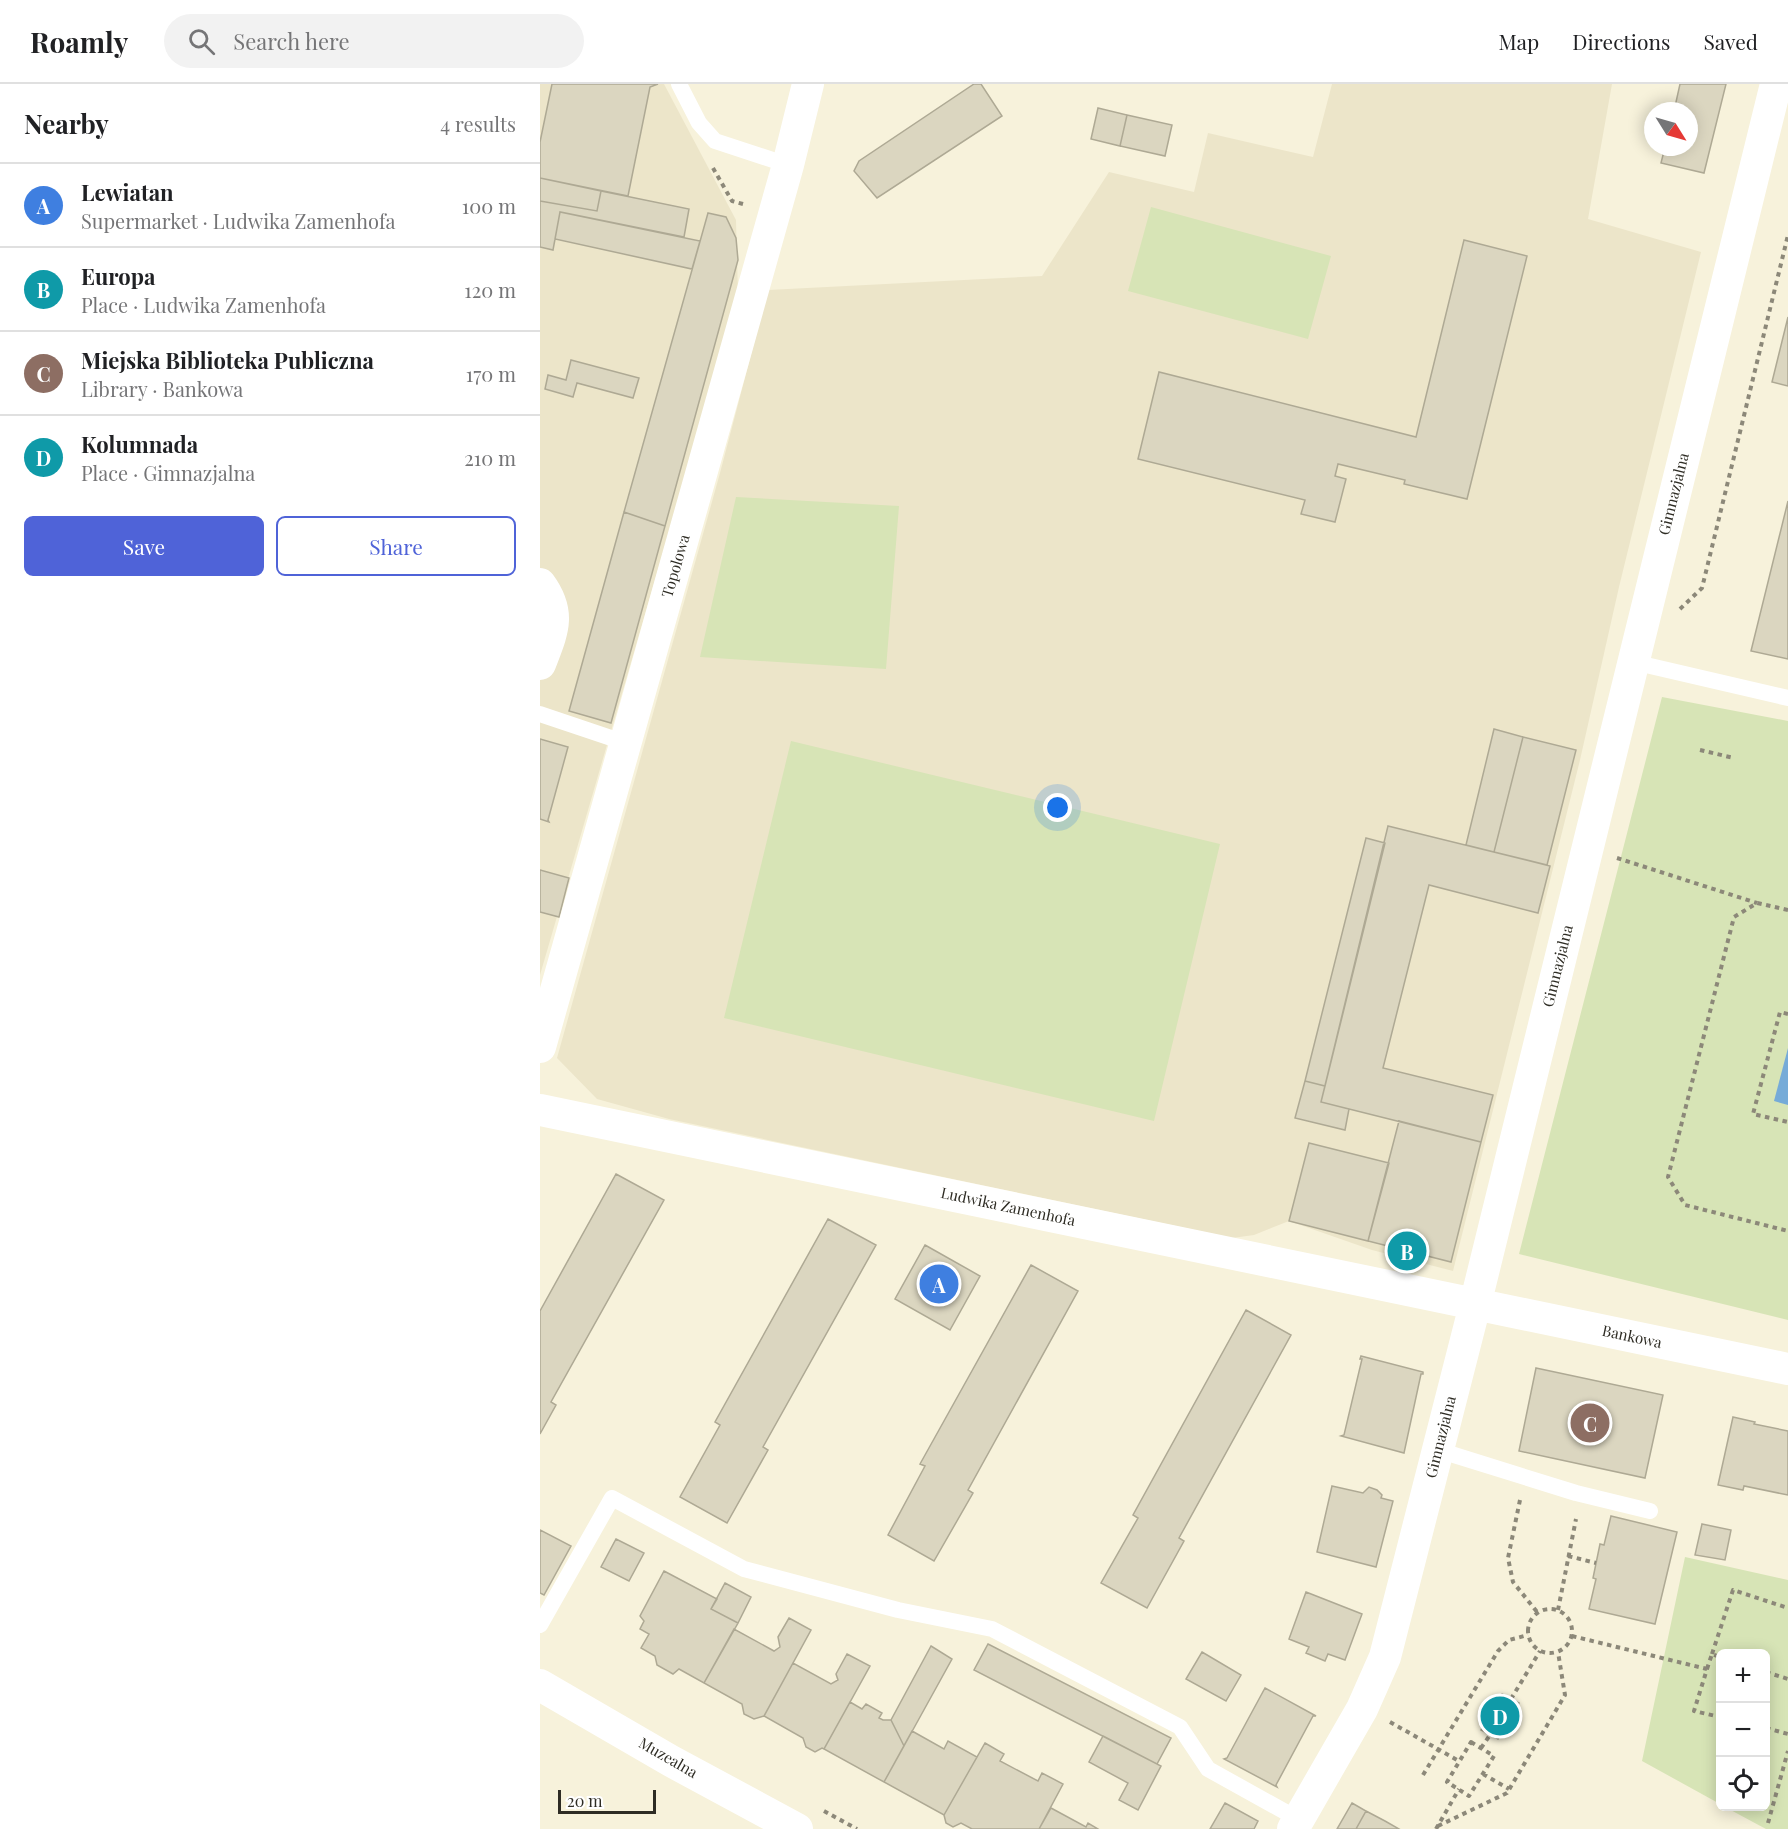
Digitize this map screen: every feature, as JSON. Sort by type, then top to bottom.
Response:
[{"type":"street","name":"Topolowa","points":[[540,1047],[788,165],[808,84]]},
{"type":"street","name":"Gimnazjalna","points":[[1295,1824],[1362,1709],[1385,1657],[1475,1305],[1776,84]]},
{"type":"street","points":[[540,584],[548,594],[554,614],[551,635],[540,664]]},
{"type":"street","name":"Ludwika Zamenhofa","points":[[540,1110],[1475,1305]]},
{"type":"street","name":"Bankowa","points":[[1475,1305],[1788,1369]]},
{"type":"street","name":"Muzealna","points":[[540,1685],[671,1761],[798,1829]]},
{"type":"lane","points":[[679,84],[699,123],[715,141],[788,165]]},
{"type":"lane","points":[[1633,662],[1788,698]]},
{"type":"lane","points":[[540,714],[626,743]]},
{"type":"lane","points":[[1438,1450],[1581,1495],[1650,1511]]},
{"type":"lane","points":[[540,1625],[612,1498],[744,1569],[898,1610],[992,1629],[1180,1727],[1208,1770],[1295,1824]]},
{"type":"path","points":[[715,141],[710,162],[732,201],[774,213]]},
{"type":"path","points":[[1677,612],[1702,588],[1788,235]]},
{"type":"path","points":[[1700,750],[1734,758]]},
{"type":"path","points":[[1614,857],[1757,903],[1788,910]]},
{"type":"path","points":[[1757,903],[1734,916],[1668,1177],[1685,1205],[1788,1231]]},
{"type":"path","points":[[1788,1014],[1780,1012],[1753,1114],[1788,1122]]},
{"type":"path","points":[[1525,1476],[1508,1558],[1514,1582],[1538,1613]]},
{"type":"path","points":[[1558,1610],[1581,1495]]},
{"type":"path","points":[[1568,1556],[1596,1563]]},
{"type":"path","points":[[1716,1716],[1694,1711],[1733,1590],[1788,1608]]},
{"type":"path","points":[[1547,1609],[1558,1610],[1571,1622],[1572,1636],[1564,1649],[1558,1652],[1550,1654],[1540,1651],[1528,1635],[1531,1620],[1538,1613],[1547,1609]]},
{"type":"path","points":[[1423,1775],[1498,1651],[1509,1640],[1528,1635]]},
{"type":"path","points":[[1572,1636],[1707,1669]]},
{"type":"path","points":[[1511,1699],[1540,1651]]},
{"type":"path","points":[[1437,1827],[1507,1793],[1565,1695],[1558,1652]]},
{"type":"path","points":[[1712,1654],[1716,1656]]},
{"type":"path","points":[[1770,1673],[1788,1679]]},
{"type":"path","points":[[1389,1722],[1459,1761]]},
{"type":"path","points":[[1770,1729],[1788,1734]]},
{"type":"path","points":[[1481,1748],[1490,1735]]},
{"type":"path","points":[[1471,1742],[1481,1748],[1494,1756],[1469,1796],[1447,1782],[1471,1742]]},
{"type":"path","points":[[1768,1823],[1788,1751]]},
{"type":"path","points":[[1483,1774],[1509,1789]]},
{"type":"path","points":[[1437,1827],[1459,1790]]},
{"type":"shaded area","points":[[540,84],[664,84],[736,220],[738,295],[540,975]]},
{"type":"shaded area","points":[[1332,84],[1612,84],[1588,219],[1701,252],[1619,587],[1580,760],[1453,1271],[1372,1250],[1289,1221],[1254,1235],[1232,1238],[669,1119],[597,1099],[557,1058],[720,473],[768,290],[1042,276],[1109,172],[1194,192],[1208,133],[1313,157]]},
{"type":"green space","points":[[1151,207],[1331,256],[1308,339],[1128,291]]},
{"type":"green space","points":[[736,497],[899,506],[886,669],[700,657]]},
{"type":"green space","points":[[1662,697],[1788,721],[1788,1320],[1519,1254]]},
{"type":"green space","points":[[791,741],[1220,844],[1154,1121],[724,1018]]},
{"type":"green space","points":[[1685,1557],[1788,1580],[1788,1829],[1766,1829],[1732,1811],[1770,1811],[1770,1649],[1716,1649],[1716,1802],[1642,1761]]},
{"type":"water","points":[[1788,1048],[1788,1105],[1774,1101]]},
{"type":"building","points":[[552,84],[658,84],[650,87],[628,196],[540,178],[540,142]]},
{"type":"building","points":[[974,84],[981,84],[1002,116],[877,198],[854,171],[859,161]]},
{"type":"building","points":[[1680,84],[1726,84],[1704,173],[1661,163],[1663,156],[1698,156],[1698,102],[1676,102]]},
{"type":"building","points":[[1098,108],[1127,115],[1120,146],[1091,139]]},
{"type":"building","points":[[1127,115],[1172,125],[1165,156],[1120,146]]},
{"type":"building","points":[[540,178],[601,191],[597,211],[540,201]]},
{"type":"building","points":[[601,191],[689,209],[684,237],[560,212],[553,250],[540,247],[540,201],[597,211]]},
{"type":"building","points":[[560,212],[700,241],[692,269],[555,239]]},
{"type":"building","points":[[708,213],[726,217],[736,238],[738,260],[665,526],[624,512]]},
{"type":"building","points":[[1464,240],[1527,256],[1467,499],[1404,484],[1405,480],[1338,464],[1335,476],[1346,479],[1335,522],[1301,514],[1305,500],[1138,459],[1159,372],[1416,437]]},
{"type":"building","points":[[1788,317],[1788,386],[1772,382]]},
{"type":"building","points":[[571,360],[639,378],[633,398],[577,383],[573,397],[545,389],[548,375],[566,380]]},
{"type":"building","points":[[1788,501],[1788,659],[1751,651]]},
{"type":"building","points":[[624,512],[665,526],[611,723],[569,711]]},
{"type":"building","points":[[1494,729],[1523,737],[1494,852],[1466,845]]},
{"type":"building","points":[[1523,737],[1576,750],[1547,865],[1494,852]]},
{"type":"building","points":[[540,739],[568,747],[549,822],[540,819]]},
{"type":"building","points":[[1388,826],[1550,866],[1538,913],[1429,885],[1383,1068],[1493,1095],[1481,1142],[1321,1102]]},
{"type":"building","points":[[1366,838],[1385,843],[1325,1086],[1305,1081]]},
{"type":"building","points":[[540,870],[569,878],[559,917],[540,912]]},
{"type":"building","points":[[1305,1081],[1325,1086],[1321,1102],[1349,1109],[1345,1130],[1295,1118]]},
{"type":"building","points":[[1399,1121],[1481,1142],[1451,1262],[1368,1241]]},
{"type":"building","points":[[1309,1143],[1389,1163],[1368,1241],[1289,1221]]},
{"type":"building","points":[[616,1174],[664,1200],[551,1402],[556,1405],[540,1434],[540,1311]]},
{"type":"building","points":[[828,1219],[876,1245],[763,1447],[768,1450],[727,1523],[680,1497],[720,1425],[715,1422]]},
{"type":"building","points":[[925,1245],[980,1276],[950,1330],[895,1299]]},
{"type":"building","points":[[1031,1265],[1078,1291],[968,1490],[973,1493],[934,1561],[888,1535],[925,1466],[920,1464]]},
{"type":"building","points":[[1246,1310],[1291,1335],[1179,1538],[1184,1541],[1147,1608],[1101,1583],[1138,1518],[1133,1515]]},
{"type":"building","points":[[1361,1356],[1423,1372],[1404,1453],[1341,1436],[1344,1435]]},
{"type":"building","points":[[1536,1368],[1663,1395],[1645,1478],[1519,1451]]},
{"type":"building","points":[[1733,1417],[1788,1431],[1788,1495],[1744,1486],[1743,1490],[1718,1485]]},
{"type":"building","points":[[1332,1486],[1363,1493],[1369,1487],[1377,1490],[1382,1495],[1381,1498],[1393,1501],[1376,1567],[1317,1552]]},
{"type":"building","points":[[1611,1516],[1677,1532],[1655,1624],[1589,1609],[1596,1579],[1593,1578],[1600,1544],[1604,1545]]},
{"type":"building","points":[[1702,1524],[1731,1530],[1725,1560],[1695,1555]]},
{"type":"building","points":[[540,1530],[571,1546],[544,1595],[540,1593]]},
{"type":"building","points":[[616,1539],[644,1553],[629,1581],[601,1567]]},
{"type":"building","points":[[664,1571],[717,1599],[711,1609],[738,1623],[704,1683],[679,1669],[673,1674],[657,1665],[655,1656],[641,1648],[649,1634],[640,1629],[644,1621],[640,1616]]},
{"type":"building","points":[[725,1583],[751,1597],[738,1623],[711,1609]]},
{"type":"building","points":[[1306,1592],[1362,1614],[1345,1660],[1328,1654],[1325,1661],[1306,1653],[1309,1647],[1289,1639]]},
{"type":"building","points":[[789,1618],[811,1630],[764,1716],[754,1719],[744,1714],[742,1704],[704,1683],[734,1629],[774,1651],[780,1647],[778,1637]]},
{"type":"building","points":[[988,1644],[1171,1738],[1157,1764],[974,1670]]},
{"type":"building","points":[[931,1646],[952,1659],[904,1746],[891,1720]]},
{"type":"building","points":[[1202,1652],[1241,1675],[1226,1701],[1186,1679]]},
{"type":"building","points":[[847,1654],[870,1666],[824,1749],[815,1752],[806,1747],[803,1738],[764,1716],[793,1663],[831,1684],[838,1680],[836,1674]]},
{"type":"building","points":[[1265,1688],[1316,1716],[1313,1716],[1277,1787],[1224,1759],[1227,1758]]},
{"type":"building","points":[[1502,1694],[1519,1703],[1498,1739],[1481,1730]]},
{"type":"building","points":[[850,1702],[862,1709],[866,1704],[882,1713],[879,1718],[891,1720],[904,1746],[884,1782],[824,1749]]},
{"type":"building","points":[[912,1731],[944,1749],[948,1741],[977,1757],[944,1815],[884,1782]]},
{"type":"building","points":[[1103,1736],[1161,1766],[1138,1810],[1119,1800],[1128,1783],[1089,1762]]},
{"type":"building","points":[[985,1743],[1004,1754],[1000,1761],[1038,1781],[1042,1773],[1063,1784],[1039,1829],[972,1829],[961,1823],[953,1827],[946,1823],[944,1815]]},
{"type":"building","points":[[1225,1803],[1258,1821],[1254,1829],[1210,1829]]},
{"type":"building","points":[[1352,1803],[1366,1811],[1356,1829],[1337,1829]]},
{"type":"building","points":[[1051,1808],[1086,1827],[1088,1823],[1098,1829],[1039,1829]]},
{"type":"building","points":[[1366,1811],[1385,1821],[1399,1829],[1356,1829]]},
{"type":"place","name":"Europa","points":[[1407,1251]]},
{"type":"place","name":"Lewiatan","points":[[939,1284]]},
{"type":"place","name":"Miejska Biblioteka Publiczna","points":[[1590,1423]]},
{"type":"place","name":"Kolumnada","points":[[1500,1716]]}]
